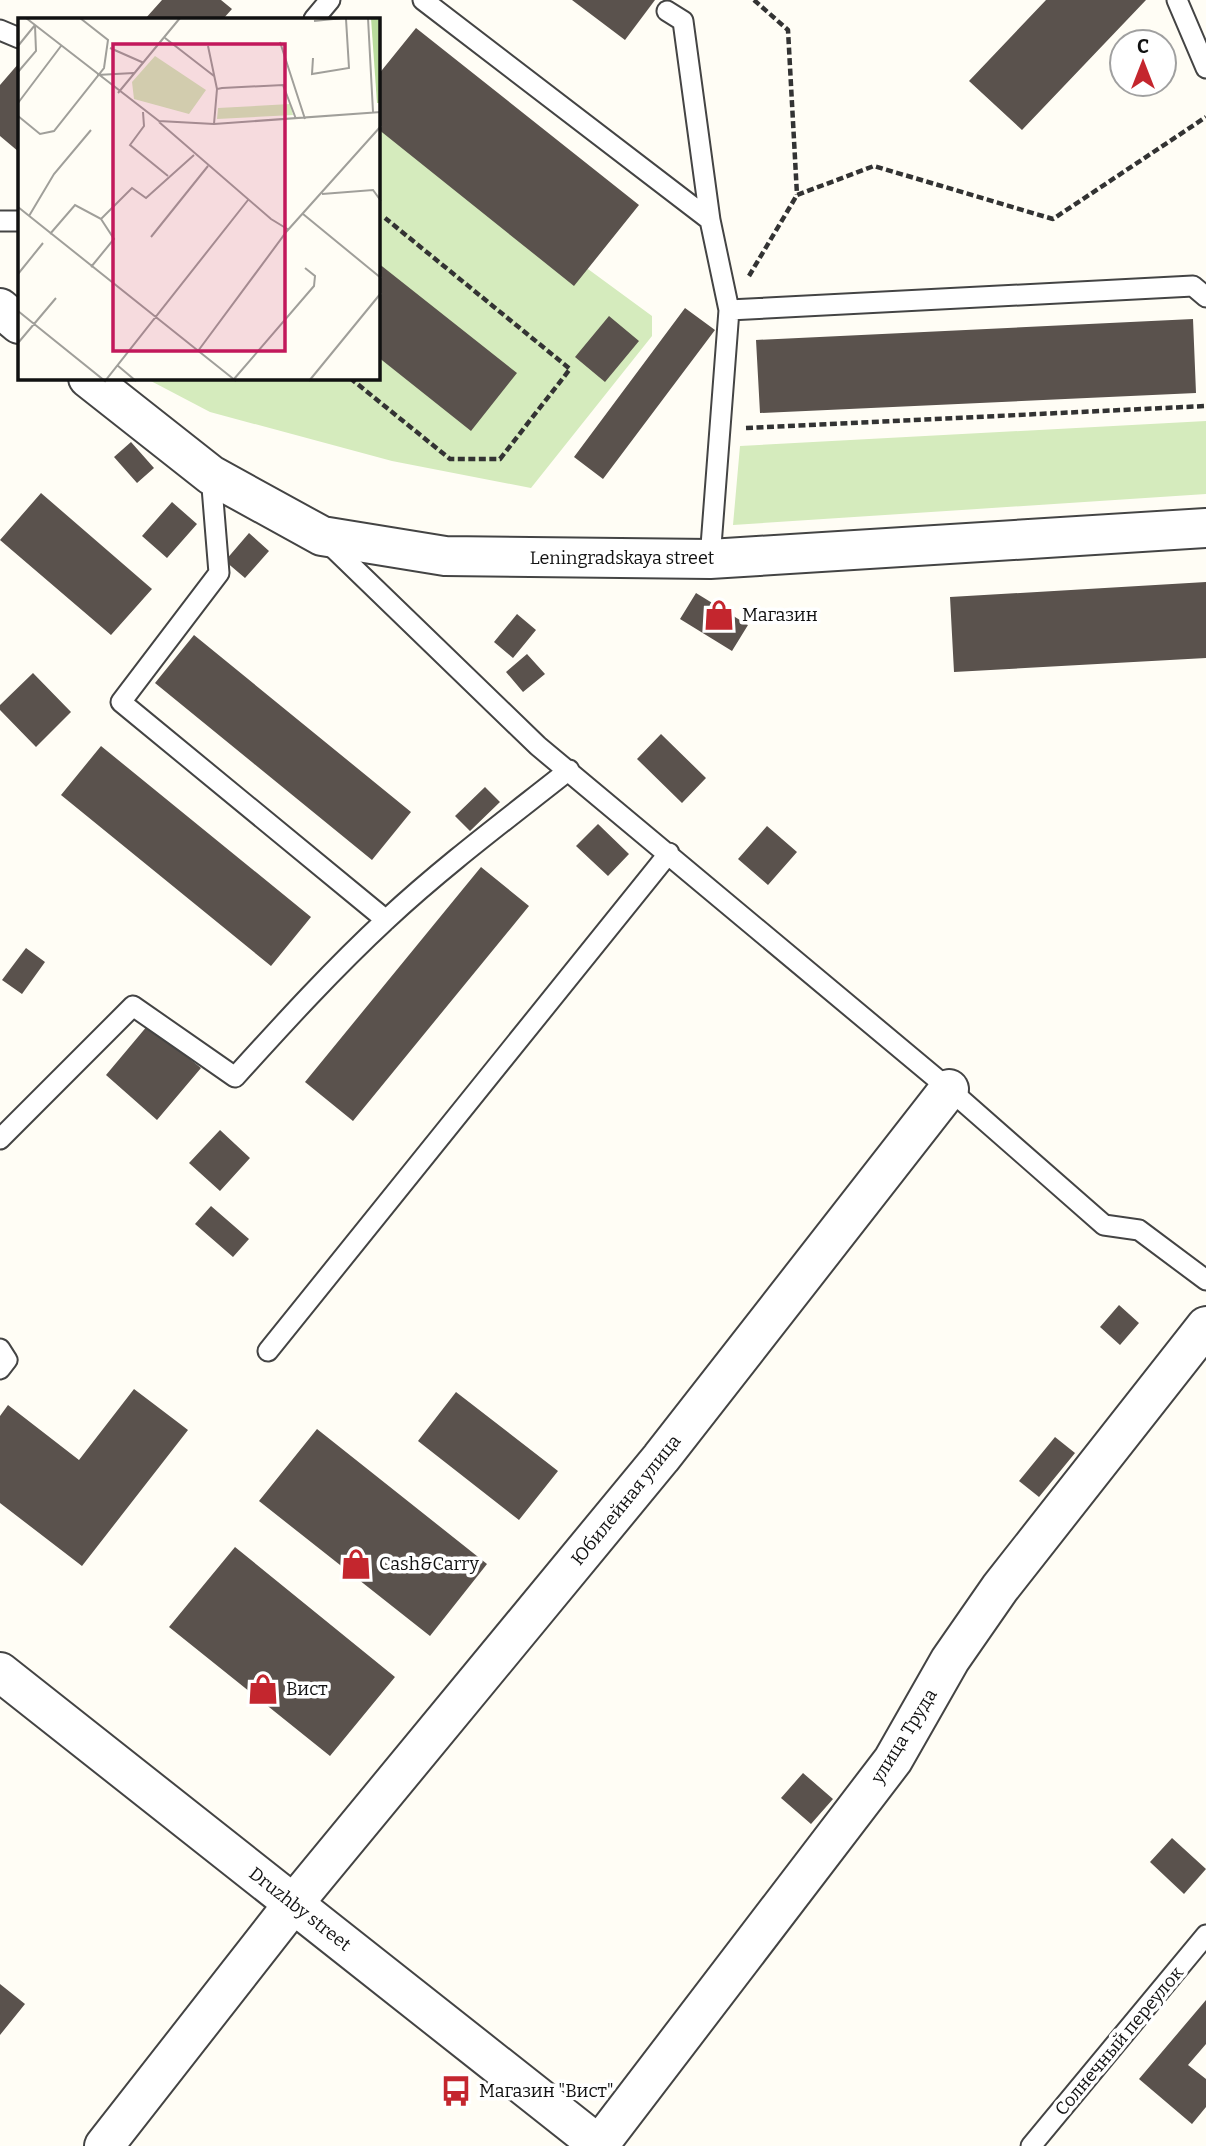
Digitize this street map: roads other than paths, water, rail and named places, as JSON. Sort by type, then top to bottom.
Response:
[{"type":"street","points":[[0,308],[18,323]]},
{"type":"street","name":"Leningradskaya street","points":[[91,380],[211,475],[322,536],[445,556],[710,559],[1206,528]]},
{"type":"street","name":"Юбилейная улица","points":[[104,2146],[294,1903],[661,1458],[949,1089]]},
{"type":"street","name":"улица Труда","points":[[600,2146],[893,1760],[950,1660],[1000,1588],[1206,1326]]},
{"type":"street","name":"Druzhby street","points":[[0,1672],[600,2146]]},
{"type":"lane","points":[[315,18],[330,0]]},
{"type":"lane","points":[[423,0],[710,220]]},
{"type":"lane","points":[[1177,0],[1206,68]]},
{"type":"lane","points":[[667,11],[683,21],[710,220],[729,310],[710,559]]},
{"type":"lane","points":[[0,30],[18,38]]},
{"type":"lane","points":[[0,221],[18,221]]},
{"type":"lane","points":[[729,310],[1193,286],[1206,297]]},
{"type":"lane","points":[[211,475],[219,573],[121,702],[386,920]]},
{"type":"lane","points":[[322,536],[538,746],[949,1089],[1104,1225],[1139,1230],[1206,1280]]},
{"type":"lane","points":[[0,1139],[133,1006],[235,1077],[308,997],[386,920],[451,862],[569,770]]},
{"type":"lane","points":[[268,1350],[669,853]]},
{"type":"lane","points":[[0,1349],[7,1360],[0,1368]]},
{"type":"lane","name":"Солнечный переулок","points":[[1031,2146],[1206,1935]]},
{"type":"place","name":"Магазин","points":[[719,615]]},
{"type":"place","name":"Cash&Carry","points":[[356,1564]]},
{"type":"place","name":"Вист","points":[[263,1689]]},
{"type":"place","name":"Магазин \"Вист\"","points":[[456,2091]]}]
